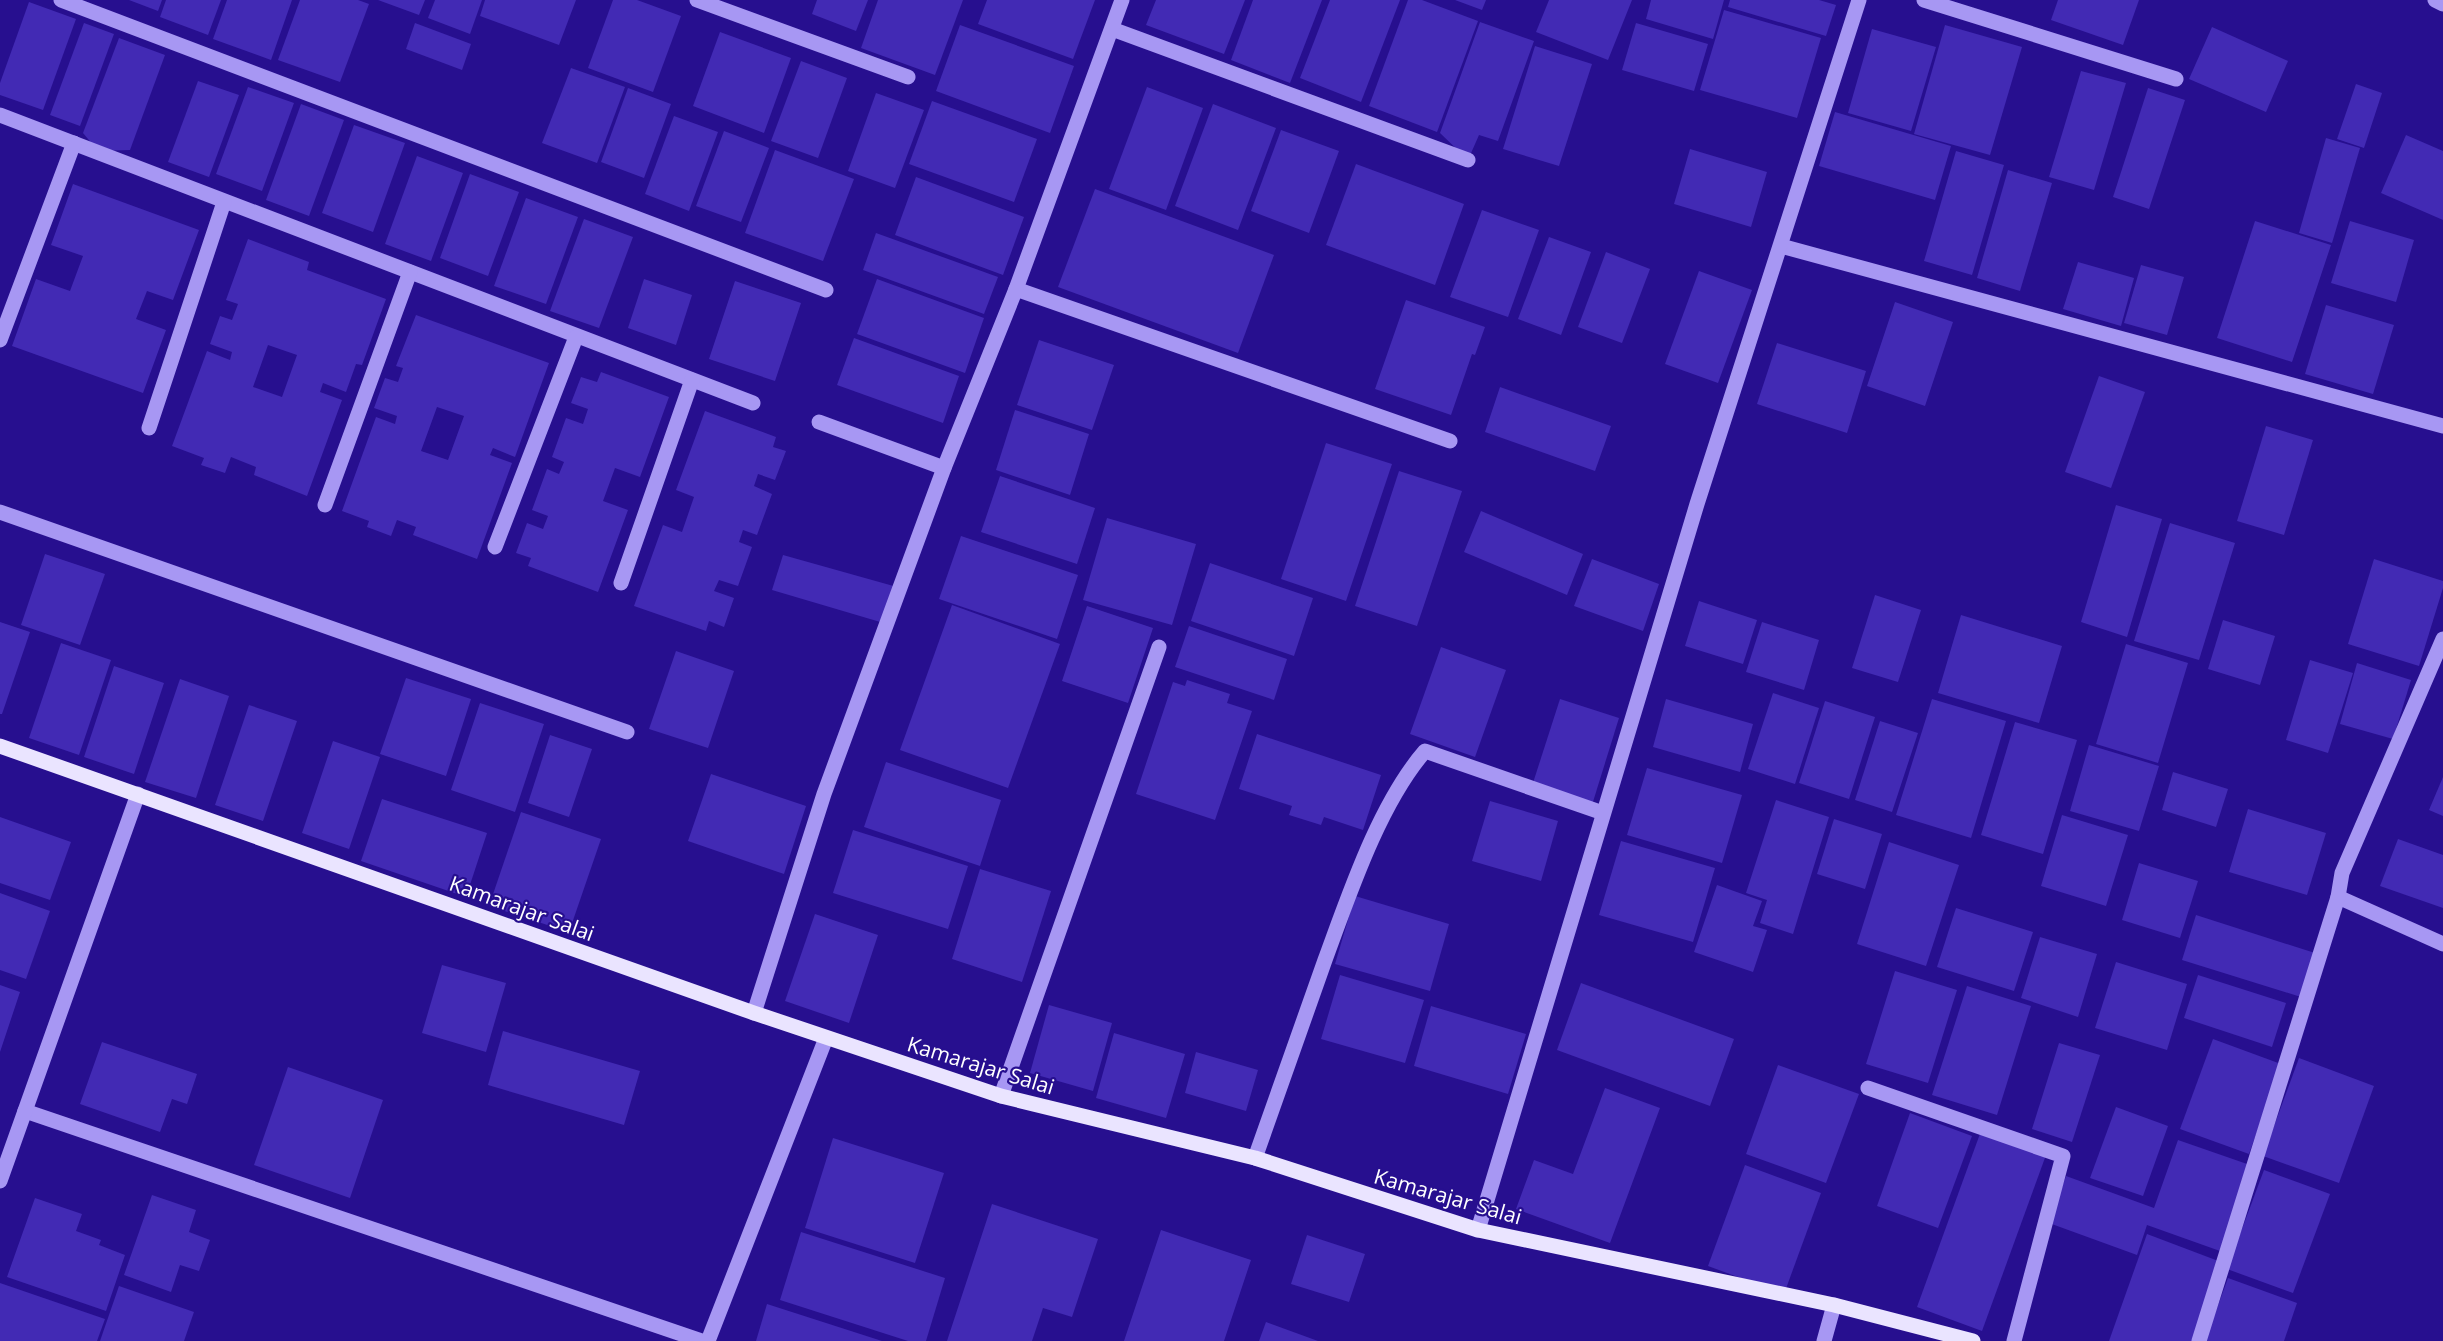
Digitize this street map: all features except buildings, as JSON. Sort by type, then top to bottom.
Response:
[{"type":"main road","name":"Kamarajar Salai","points":[[0,746],[754,1013],[1001,1096],[1255,1158],[1478,1230],[1834,1305],[1973,1341]]},
{"type":"street","points":[[61,0],[826,290]]},
{"type":"street","points":[[697,0],[908,77]]},
{"type":"street","points":[[754,1013],[824,794],[944,468],[1016,289],[1122,0]]},
{"type":"street","points":[[1478,1230],[1696,504],[1859,0]]},
{"type":"street","points":[[1924,0],[2176,79]]},
{"type":"street","points":[[2435,0],[2443,4]]},
{"type":"street","points":[[1112,29],[1468,160]]},
{"type":"street","points":[[0,115],[753,403]]},
{"type":"street","points":[[0,340],[74,143]]},
{"type":"street","points":[[148,428],[224,202]]},
{"type":"street","points":[[1781,246],[2443,426]]},
{"type":"street","points":[[326,506],[410,272]]},
{"type":"street","points":[[1016,289],[1450,441]]},
{"type":"street","points":[[495,547],[576,337]]},
{"type":"street","points":[[621,583],[692,380]]},
{"type":"street","points":[[819,422],[944,468]]},
{"type":"street","points":[[0,512],[627,732]]},
{"type":"street","points":[[1001,1096],[1159,646]]},
{"type":"street","points":[[2199,1341],[2338,897],[2342,873],[2442,646]]},
{"type":"street","points":[[1255,1158],[1350,890],[1391,803],[1412,767],[1425,752],[1603,813]]},
{"type":"street","points":[[0,1181],[138,794]]},
{"type":"street","points":[[2338,897],[2443,944]]},
{"type":"street","points":[[708,1341],[826,1038]]},
{"type":"street","points":[[1868,1088],[2063,1156],[2014,1341]]},
{"type":"street","points":[[25,1111],[702,1341]]},
{"type":"street","points":[[1824,1341],[1834,1305]]}]
